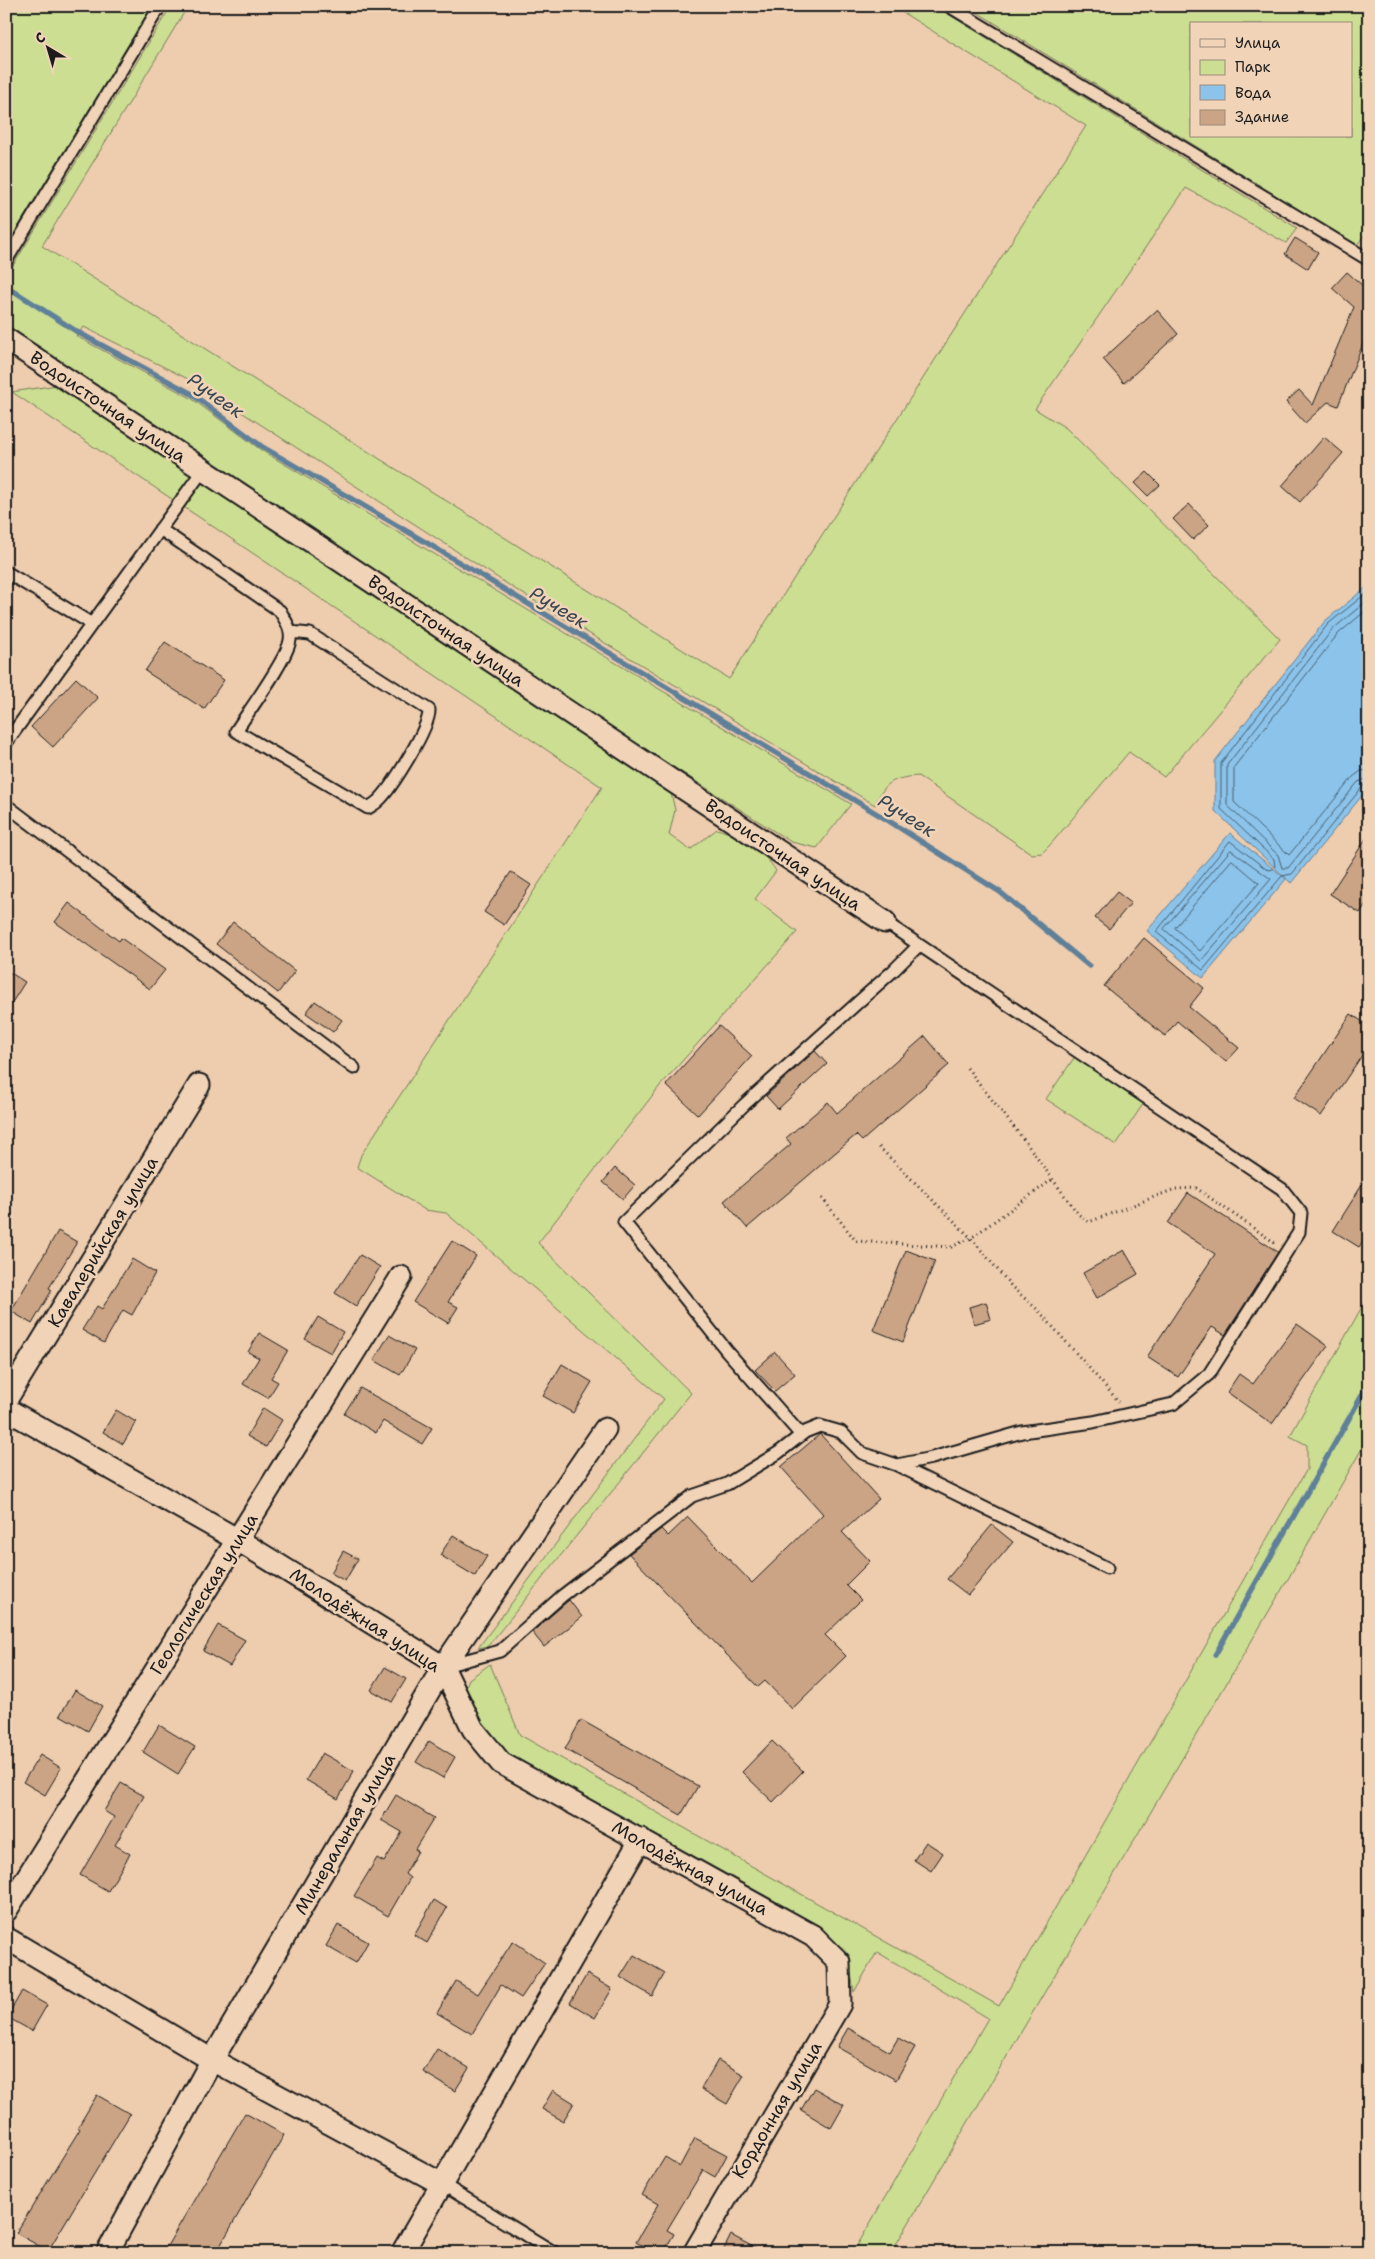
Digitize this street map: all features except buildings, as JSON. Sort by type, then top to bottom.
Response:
[{"type":"street","name":"Водоисточная улица","points":[[6,339],[885,922]]},
{"type":"street","name":"Кавалерийская улица","points":[[6,1400],[199,1084]]},
{"type":"street","name":"Геологическая улица","points":[[6,1911],[401,1277]]},
{"type":"street","name":"Молодёжная улица","points":[[6,1409],[238,1540],[443,1667],[473,1729],[501,1763],[813,1936],[839,1962]]},
{"type":"street","name":"Минеральная улица","points":[[107,2253],[212,2060],[443,1667],[605,1429]]},
{"type":"street","points":[[402,2253],[640,1839]]},
{"type":"street","points":[[6,1938],[212,2060],[442,2184]]},
{"type":"street","name":"Кордонная улица","points":[[694,2253],[840,2004],[839,1962]]},
{"type":"lane","points":[[6,260],[160,6]]},
{"type":"lane","points":[[949,6],[1369,260]]},
{"type":"lane","points":[[6,743],[203,470]]},
{"type":"lane","points":[[160,529],[280,612],[290,632],[290,640],[282,659],[236,731],[368,808],[377,802],[402,767],[429,720],[429,710],[310,634],[290,632]]},
{"type":"lane","points":[[6,572],[92,624]]},
{"type":"lane","points":[[6,805],[354,1068]]},
{"type":"lane","points":[[885,922],[1282,1189],[1301,1212],[1299,1232],[1209,1374],[1173,1404],[1093,1422],[1022,1432],[932,1458],[897,1465]]},
{"type":"lane","points":[[801,1436],[727,1351],[624,1222],[745,1104],[894,970],[919,945]]},
{"type":"lane","points":[[443,1667],[500,1651],[562,1596],[692,1496],[727,1484],[778,1453],[801,1436],[820,1426],[841,1432],[862,1453],[897,1465],[1107,1568]]},
{"type":"lane","points":[[442,2184],[555,2253]]},
{"type":"path","points":[[966,1068],[1078,1214],[1089,1222],[1175,1189],[1196,1188],[1287,1251]]},
{"type":"path","points":[[879,1147],[971,1238],[1013,1288],[1039,1311],[1129,1414]]},
{"type":"path","points":[[822,1198],[856,1241],[951,1247],[971,1238],[1053,1179]]},
{"type":"green space","points":[[6,6],[153,6],[6,247]]},
{"type":"green space","points":[[171,6],[188,6],[42,246],[729,679],[1086,126],[892,6],[935,6],[1297,228],[1286,243],[1186,188],[1035,409],[1066,428],[1280,639],[1164,777],[1129,752],[1050,845],[1042,853],[1032,854],[918,776],[891,782],[875,805],[515,589],[198,384],[84,327],[76,336],[191,398],[261,450],[851,804],[817,848],[791,842],[553,690],[6,329],[6,280],[14,264]]},
{"type":"green space","points":[[967,6],[1369,6],[1369,229],[1357,245]]},
{"type":"green space","points":[[57,385],[671,793],[675,810],[669,835],[690,850],[717,829],[734,835],[750,845],[765,857],[776,871],[755,899],[797,932],[659,1087],[538,1243],[691,1393],[488,1646],[478,1648],[664,1399],[446,1213],[425,1210],[357,1167],[361,1155],[602,787],[12,392]]},
{"type":"green space","points":[[1076,1055],[1145,1101],[1116,1145],[1046,1099]]},
{"type":"green space","points":[[1369,1294],[1369,1436],[1288,1579],[891,2253],[853,2253],[988,2018],[877,1952],[854,1992],[850,1970],[843,1954],[839,1948],[814,1928],[506,1756],[481,1727],[462,1695],[469,1679],[490,1664],[520,1735],[999,2006],[1307,1469],[1307,1445],[1290,1436]]},
{"type":"water","points":[[1369,585],[1369,787],[1291,883],[1215,811],[1215,761],[1325,621]]},
{"type":"water","points":[[1230,833],[1286,879],[1203,978],[1147,931]]},
{"type":"waterway","name":"Ручеек","points":[[6,286],[79,333],[192,394],[261,446],[422,540],[889,821],[1000,892],[1089,966]]},
{"type":"waterway","points":[[1215,1655],[1369,1383]]}]
